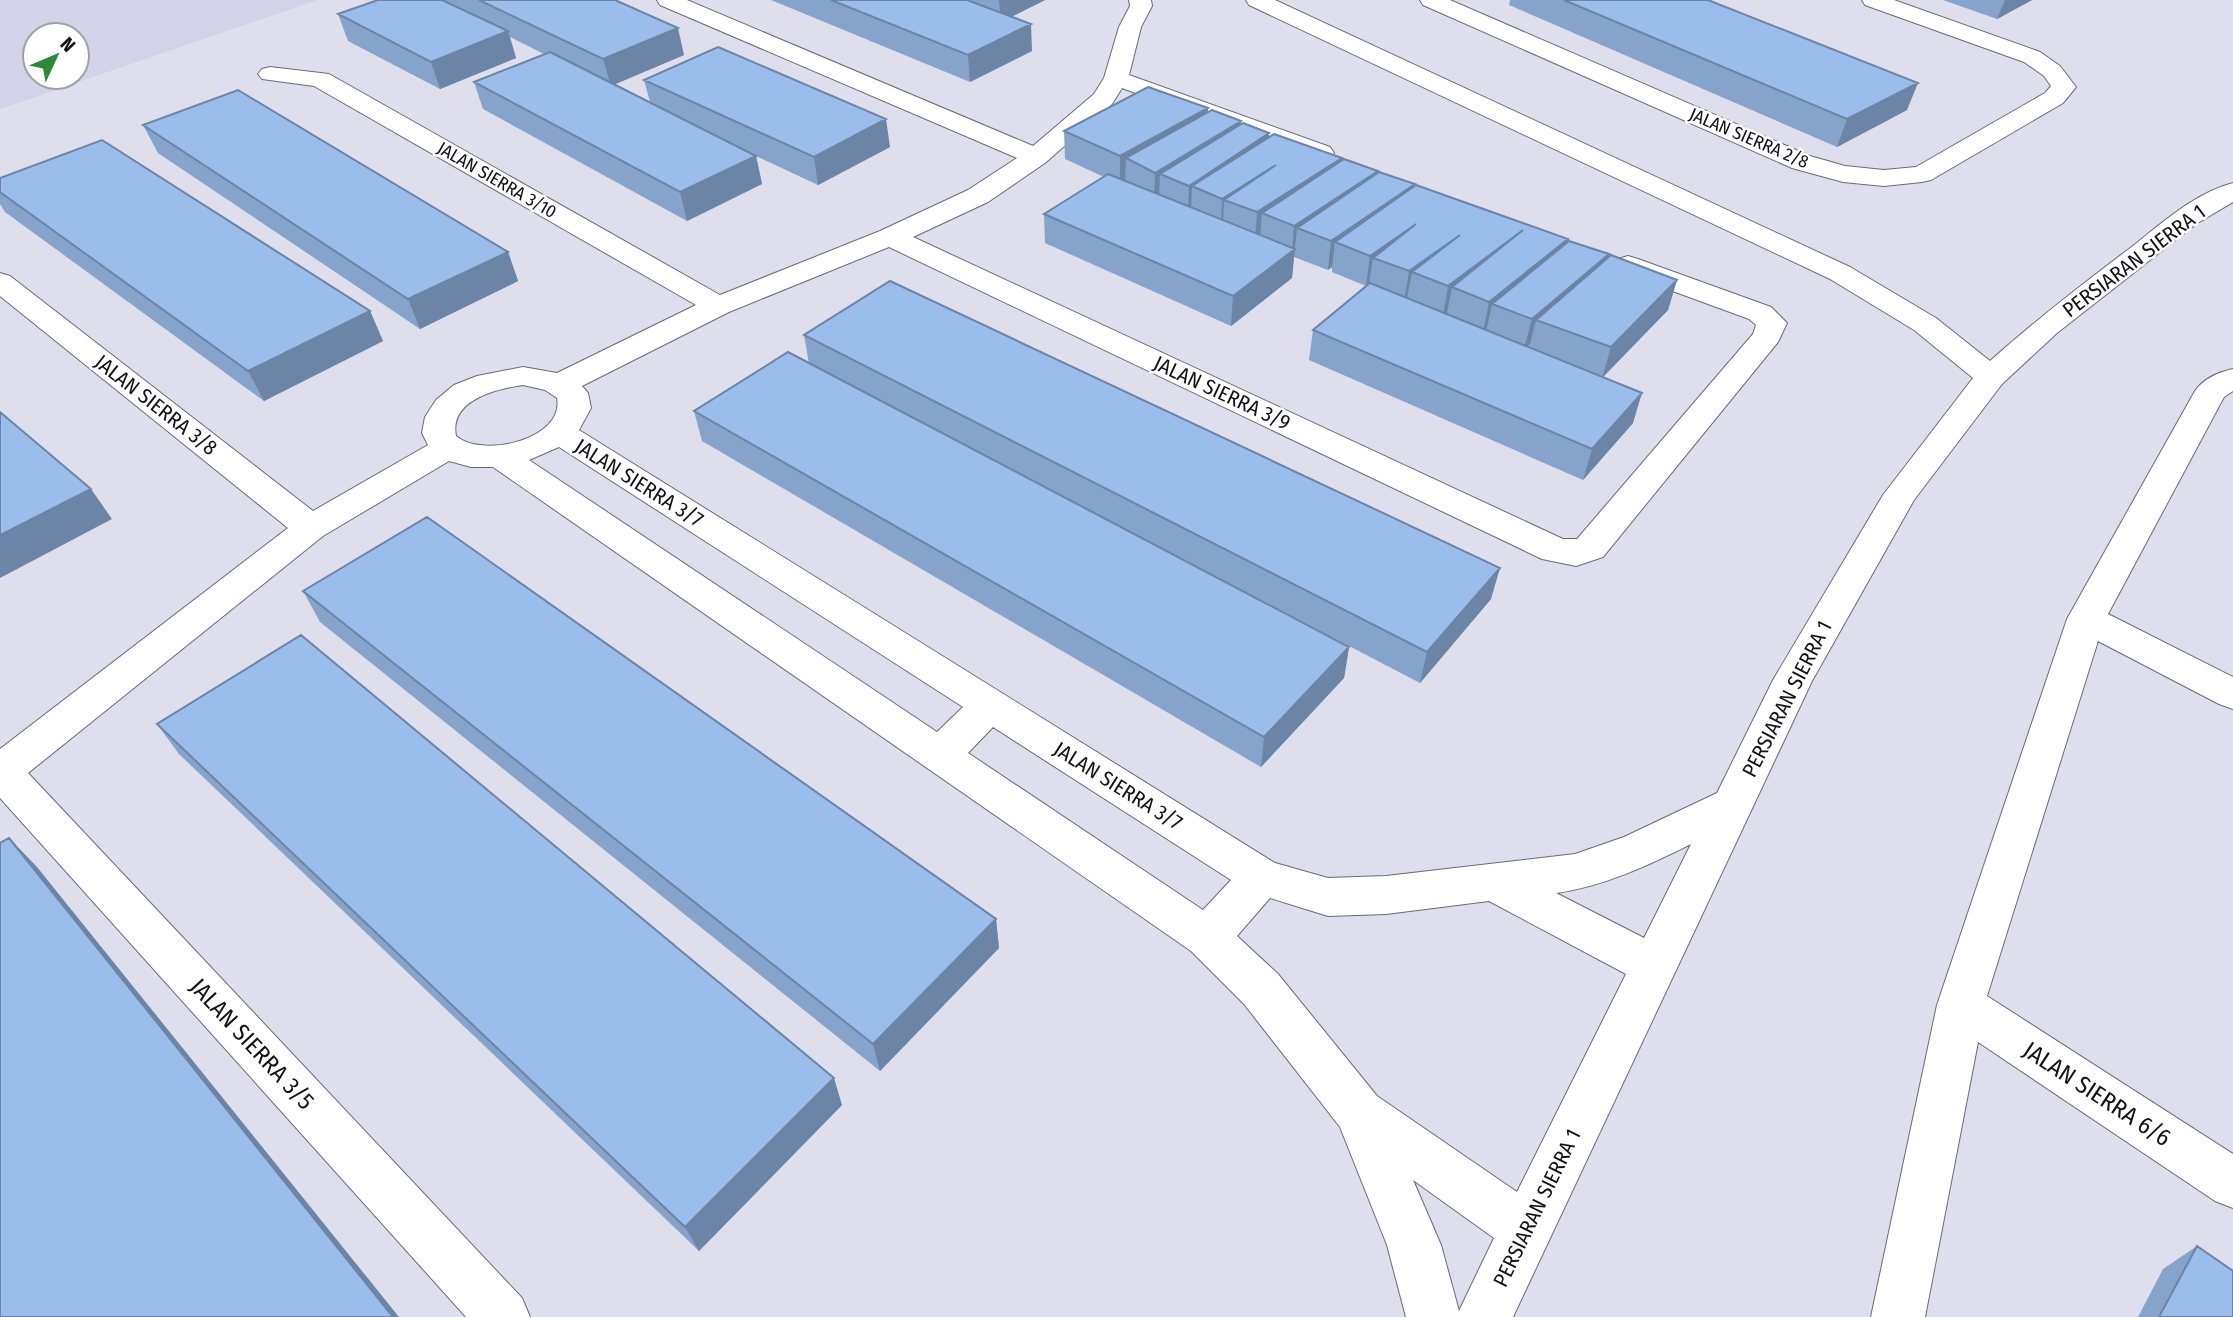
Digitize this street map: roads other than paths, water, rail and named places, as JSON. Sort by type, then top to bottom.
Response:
[{"type":"street","points":[[668,0],[1036,156]]},
{"type":"street","points":[[560,384],[719,306],[890,237],[978,196],[1036,156],[1103,99],[1116,78],[1130,27],[1141,6],[1140,0]]},
{"type":"street","points":[[1257,0],[1840,273],[1925,324],[1991,377]]},
{"type":"street","name":"JALAN SIERRA 2/8","points":[[1431,0],[1801,162],[1843,174],[1884,178],[1922,173],[2054,98],[2064,87],[2052,71],[2032,57],[1874,0]]},
{"type":"street","points":[[1466,15],[1490,5]]},
{"type":"street","name":"JALAN SIERRA 3/10","points":[[270,74],[320,79],[719,306]]},
{"type":"street","points":[[1116,78],[1340,159]]},
{"type":"street","name":"PERSIARAN SIERRA 1","points":[[1484,1317],[1793,680],[1900,495],[1991,377],[2046,327],[2186,218],[2233,191]]},
{"type":"street","name":"JALAN SIERRA 3/9","points":[[890,237],[1555,550],[1576,554],[1590,548],[1767,336],[1772,324],[1760,313],[1603,256]]},
{"type":"street","name":"JALAN SIERRA 3/8","points":[[0,282],[311,528]]},
{"type":"street","points":[[544,377],[560,384],[571,393],[575,405],[572,419],[560,433],[544,444],[501,457],[471,456],[448,447],[438,436],[439,422],[445,409],[459,396],[500,379],[544,377]]},
{"type":"street","points":[[1898,1317],[1961,1005],[2086,619],[2226,389]]},
{"type":"street","name":"JALAN SIERRA 3/7","points":[[560,433],[1262,877],[1328,897],[1386,895],[1575,872],[1639,850],[1734,804]]},
{"type":"street","points":[[0,771],[311,528],[448,447]]},
{"type":"street","points":[[501,457],[1206,937],[1261,989],[1359,1112],[1414,1245],[1433,1317]]},
{"type":"street","points":[[696,589],[750,553]]},
{"type":"street","points":[[2086,619],[2233,694]]},
{"type":"street","points":[[940,755],[990,705]]},
{"type":"street","name":"JALAN SIERRA 3/5","points":[[0,771],[503,1317]]},
{"type":"street","points":[[1206,937],[1262,877]]},
{"type":"street","points":[[1494,882],[1654,966]]},
{"type":"street","name":"JALAN SIERRA 6/6","points":[[1961,1005],[2233,1183]]},
{"type":"street","points":[[1359,1112],[1527,1230]]}]
